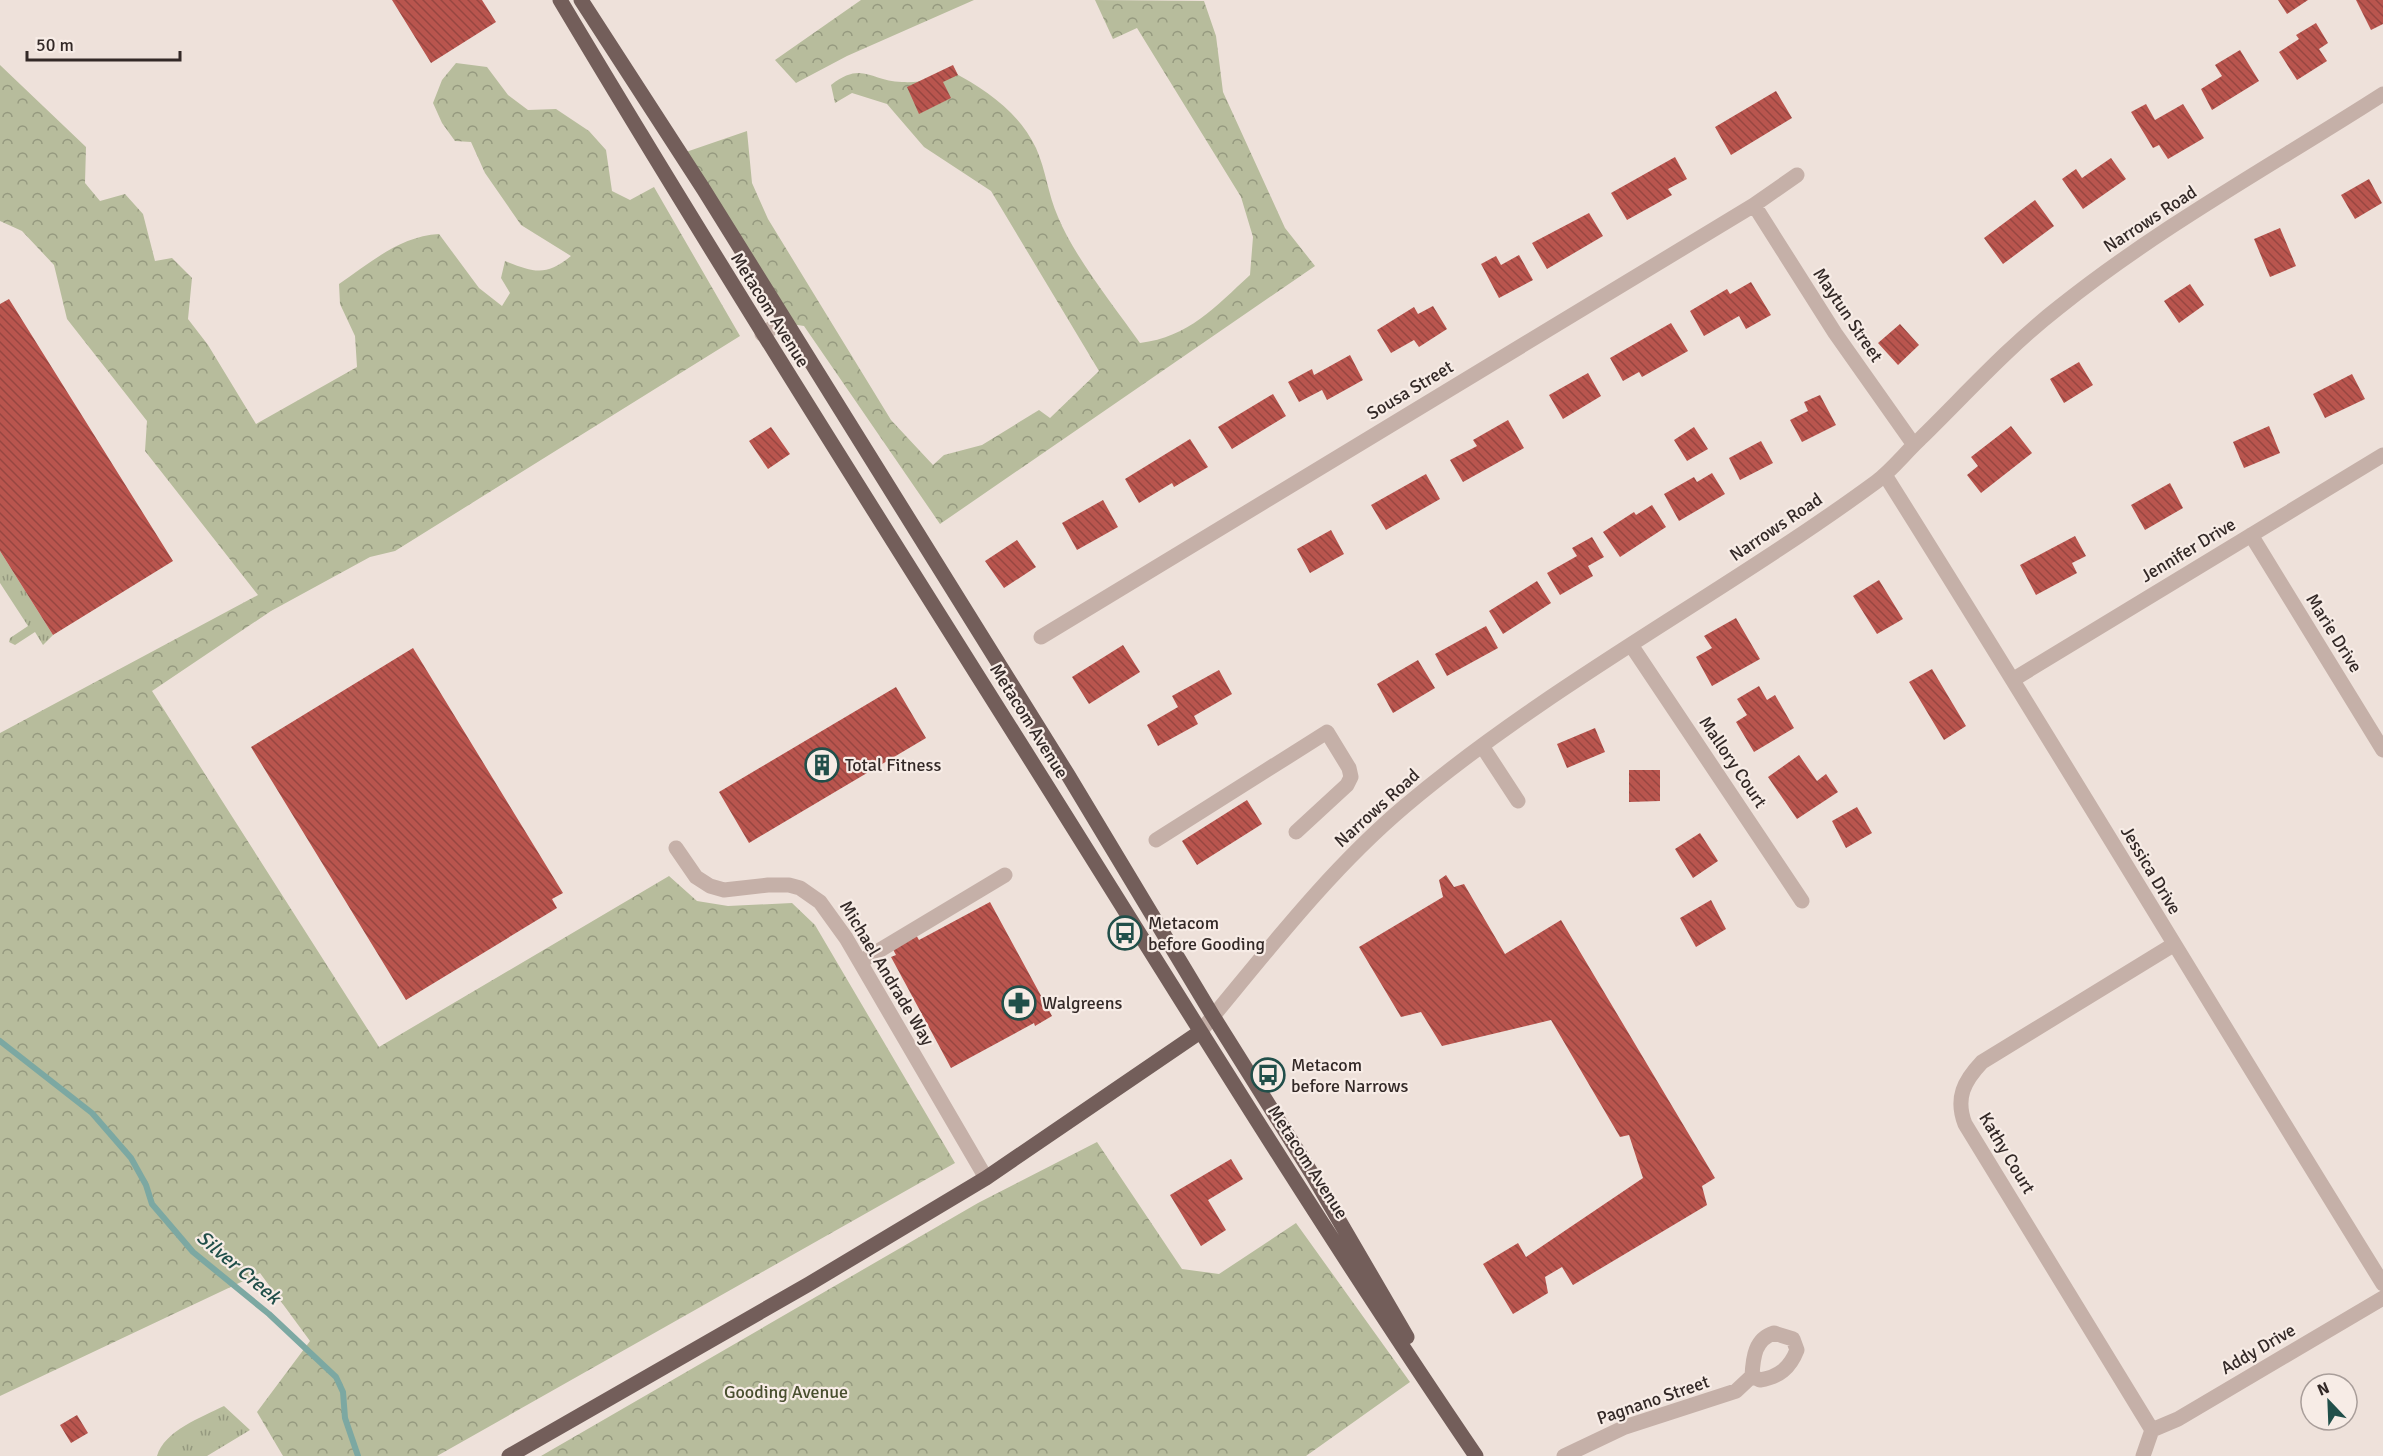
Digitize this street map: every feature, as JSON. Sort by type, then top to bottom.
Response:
[{"type":"main road","name":"Metacom Avenue","points":[[560,0],[762,334],[1200,1032],[1391,1320],[1477,1456]]},
{"type":"main road","name":"Metacom Avenue","points":[[581,0],[704,189],[1068,775],[1213,1016],[1289,1136],[1391,1320]]},
{"type":"main road","points":[[509,1456],[809,1284],[986,1178],[1200,1032]]},
{"type":"street","name":"Narrows Road","points":[[1213,1016],[1288,924],[1367,839],[1482,746],[1631,645],[1754,566],[1885,475],[2028,334],[2100,276],[2184,219],[2383,94]]},
{"type":"street","name":"Sousa Street","points":[[1041,637],[1754,205],[1797,175]]},
{"type":"street","name":"Maytun Street","points":[[1754,205],[1835,333],[1914,445]]},
{"type":"street","points":[[762,334],[784,321]]},
{"type":"street","name":"Jennifer Drive","points":[[2014,679],[2383,455]]},
{"type":"street","name":"Jessica Drive","points":[[1885,475],[2014,679],[2173,945],[2383,1284]]},
{"type":"street","name":"Marie Drive","points":[[2251,535],[2383,750]]},
{"type":"street","name":"Mallory Court","points":[[1631,645],[1802,901]]},
{"type":"street","points":[[1156,840],[1327,732],[1352,777],[1347,785],[1296,832]]},
{"type":"street","points":[[1482,746],[1518,801]]},
{"type":"street","name":"Michael Andrade Way","points":[[676,848],[696,877],[710,886],[724,890],[789,885],[801,888],[827,910],[860,962],[986,1178]]},
{"type":"street","points":[[860,962],[1005,875]]},
{"type":"street","name":"Kathy Court","points":[[2152,1430],[1965,1124],[1961,1112],[1961,1089],[1982,1062],[2173,945]]},
{"type":"street","points":[[1200,1032],[1213,1016]]},
{"type":"street","points":[[1274,1146],[1289,1136]]},
{"type":"street","name":"Addy Drive","points":[[2152,1430],[2178,1419],[2383,1298]]},
{"type":"street","name":"Pagnano Street","points":[[1564,1456],[1625,1427],[1736,1392],[1752,1376]]},
{"type":"street","points":[[2143,1456],[2152,1430]]},
{"type":"green space","points":[[861,0],[974,0],[847,56],[796,83],[775,60]]},
{"type":"green space","points":[[1095,0],[1204,1],[1216,36],[1223,92],[1285,228],[1315,266],[940,524],[804,326],[791,324],[686,152],[747,131],[752,183],[768,219],[891,420],[933,465],[944,455],[982,445],[1039,410],[1050,418],[1099,371],[991,191],[924,147],[887,104],[852,93],[835,103],[831,85],[842,78],[859,73],[891,81],[915,82],[935,79],[953,72],[978,86],[1001,103],[1020,123],[1036,148],[1055,209],[1074,249],[1140,343],[1173,334],[1200,319],[1250,275],[1253,237],[1241,197],[1137,28],[1113,39]]},
{"type":"green space","points":[[456,63],[487,67],[508,95],[528,110],[556,109],[589,131],[606,150],[612,191],[630,200],[654,187],[740,336],[395,551],[370,557],[271,611],[152,691],[379,1047],[669,876],[697,901],[728,906],[792,903],[815,925],[955,1163],[437,1456],[283,1456],[257,1412],[310,1341],[260,1273],[0,1396],[0,733],[258,595],[145,451],[147,421],[67,319],[54,265],[22,231],[0,221],[0,65],[86,147],[85,183],[100,201],[125,194],[143,214],[155,261],[172,258],[192,278],[188,319],[208,345],[256,424],[357,367],[355,336],[340,304],[339,284],[398,245],[439,234],[479,288],[502,306],[510,293],[501,278],[505,261],[532,270],[546,270],[571,256],[521,225],[485,173],[471,142],[455,141],[442,123],[433,103],[442,80]]},
{"type":"green space","points":[[0,551],[53,635],[43,645],[35,632],[15,645],[9,642],[10,638],[28,626],[0,583]]},
{"type":"green space","name":"Gooding Avenue","points":[[1097,1142],[1182,1269],[1219,1274],[1296,1223],[1410,1382],[1306,1456],[541,1456],[978,1203]]},
{"type":"green space","points":[[224,1406],[250,1430],[207,1456],[157,1456],[167,1439],[175,1432]]},
{"type":"building","points":[[392,0],[482,0],[496,22],[431,63]]},
{"type":"building","points":[[2278,0],[2308,0],[2287,14]]},
{"type":"building","points":[[2356,0],[2383,0],[2383,24],[2371,30]]},
{"type":"building","points":[[2316,23],[2328,43],[2319,49],[2327,61],[2297,80],[2279,52],[2299,39],[2296,35]]},
{"type":"building","points":[[2240,50],[2259,81],[2212,110],[2201,89],[2222,76],[2215,65]]},
{"type":"building","points":[[953,65],[958,75],[943,82],[951,98],[919,114],[907,87]]},
{"type":"building","points":[[1776,91],[1792,118],[1731,155],[1715,127]]},
{"type":"building","points":[[2146,104],[2155,120],[2183,104],[2204,138],[2168,159],[2159,145],[2153,148],[2131,112]]},
{"type":"building","points":[[1675,157],[1687,179],[1668,189],[1672,195],[1627,220],[1611,193]]},
{"type":"building","points":[[2111,158],[2126,179],[2083,209],[2062,179],[2076,169],[2082,178]]},
{"type":"building","points":[[2369,179],[2382,203],[2355,219],[2341,195]]},
{"type":"building","points":[[2035,200],[2054,226],[2003,264],[1984,238]]},
{"type":"building","points":[[1589,213],[1603,236],[1547,269],[1532,243]]},
{"type":"building","points":[[2280,228],[2296,266],[2270,277],[2254,239]]},
{"type":"building","points":[[1519,255],[1533,280],[1499,298],[1481,264],[1496,256],[1501,265]]},
{"type":"building","points":[[1751,282],[1771,315],[1746,329],[1739,316],[1704,336],[1690,311],[1727,289],[1730,294]]},
{"type":"building","points":[[2190,284],[2204,305],[2179,323],[2164,301]]},
{"type":"building","points":[[9,299],[173,561],[53,635],[0,551],[0,304]]},
{"type":"building","points":[[1433,306],[1447,329],[1419,347],[1414,340],[1391,353],[1377,330],[1414,307],[1418,314]]},
{"type":"building","points":[[1671,323],[1688,351],[1642,377],[1639,372],[1623,381],[1610,358]]},
{"type":"building","points":[[1900,324],[1919,345],[1898,365],[1878,343]]},
{"type":"building","points":[[1350,355],[1363,380],[1327,400],[1322,390],[1299,402],[1288,382],[1312,369],[1314,375]]},
{"type":"building","points":[[2079,362],[2093,385],[2064,403],[2050,379]]},
{"type":"building","points":[[1588,373],[1601,396],[1563,419],[1549,395]]},
{"type":"building","points":[[2352,374],[2365,399],[2325,418],[2313,394]]},
{"type":"building","points":[[1273,394],[1286,416],[1232,449],[1218,427]]},
{"type":"building","points":[[1820,395],[1836,425],[1802,442],[1790,420],[1808,411],[1804,402]]},
{"type":"building","points":[[1508,420],[1524,448],[1463,482],[1450,460],[1477,446],[1473,440]]},
{"type":"building","points":[[2011,426],[2032,453],[1981,493],[1967,475],[1978,466],[1971,457]]},
{"type":"building","points":[[2269,426],[2280,453],[2244,468],[2233,442]]},
{"type":"building","points":[[771,427],[790,454],[768,469],[749,441]]},
{"type":"building","points":[[1694,427],[1708,449],[1687,461],[1674,440]]},
{"type":"building","points":[[1190,439],[1208,467],[1174,487],[1172,483],[1139,503],[1125,479]]},
{"type":"building","points":[[1761,441],[1773,463],[1740,480],[1729,458]]},
{"type":"building","points":[[1712,473],[1725,494],[1679,521],[1664,494],[1694,477],[1697,482]]},
{"type":"building","points":[[1426,474],[1440,499],[1386,530],[1371,505]]},
{"type":"building","points":[[2170,483],[2183,508],[2145,530],[2131,505]]},
{"type":"building","points":[[1103,500],[1118,527],[1077,550],[1062,523]]},
{"type":"building","points":[[1652,505],[1666,527],[1620,557],[1603,532],[1634,512],[1636,515]]},
{"type":"building","points":[[1331,530],[1344,554],[1310,573],[1297,549]]},
{"type":"building","points":[[2075,536],[2086,556],[2072,563],[2077,573],[2036,595],[2020,565]]},
{"type":"building","points":[[1592,537],[1604,557],[1588,566],[1593,576],[1560,595],[1547,573],[1577,556],[1572,548]]},
{"type":"building","points":[[1017,540],[1036,567],[1004,588],[985,561]]},
{"type":"building","points":[[1879,580],[1903,619],[1877,634],[1853,596]]},
{"type":"building","points":[[1537,581],[1551,603],[1503,634],[1489,611]]},
{"type":"building","points":[[1736,618],[1760,659],[1712,686],[1696,657],[1712,648],[1704,636]]},
{"type":"building","points":[[1486,626],[1498,648],[1447,676],[1435,654]]},
{"type":"building","points":[[1123,645],[1140,672],[1089,704],[1072,677]]},
{"type":"building","points":[[413,648],[563,893],[552,899],[557,908],[406,1000],[251,747]]},
{"type":"building","points":[[1418,660],[1435,688],[1393,713],[1377,684]]},
{"type":"building","points":[[1932,669],[1966,726],[1944,740],[1909,682]]},
{"type":"building","points":[[1219,670],[1232,694],[1194,716],[1198,724],[1158,746],[1147,725],[1178,707],[1172,696]]},
{"type":"building","points":[[1759,686],[1767,700],[1775,695],[1794,728],[1754,752],[1736,722],[1747,715],[1737,699]]},
{"type":"building","name":"Total Fitness","points":[[896,687],[926,738],[749,843],[719,792]]},
{"type":"building","points":[[1595,728],[1605,752],[1567,768],[1557,744]]},
{"type":"building","points":[[1799,755],[1817,781],[1826,774],[1838,792],[1797,819],[1768,777]]},
{"type":"building","points":[[1629,770],[1660,770],[1660,801],[1629,802]]},
{"type":"building","points":[[1247,800],[1262,824],[1197,865],[1182,841]]},
{"type":"building","points":[[1857,807],[1872,833],[1846,848],[1832,821]]},
{"type":"building","points":[[1700,833],[1718,861],[1693,878],[1675,849]]},
{"type":"building","points":[[1446,875],[1454,887],[1464,884],[1505,954],[1561,920],[1715,1178],[1702,1186],[1707,1205],[1573,1285],[1562,1267],[1545,1277],[1548,1293],[1513,1314],[1483,1264],[1518,1243],[1526,1257],[1643,1178],[1629,1135],[1620,1137],[1551,1020],[1442,1046],[1421,1012],[1401,1017],[1359,947],[1443,897],[1439,880]]},
{"type":"building","points":[[1711,900],[1726,929],[1696,947],[1680,918]]},
{"type":"building","points":[[990,902],[1052,1016],[1035,1026],[1034,1023],[951,1068],[891,957],[896,955],[888,940],[912,928],[919,940]]},
{"type":"building","points":[[1231,1159],[1243,1179],[1208,1200],[1226,1230],[1201,1246],[1170,1195]]},
{"type":"building","points":[[77,1415],[88,1433],[71,1443],[60,1425]]},
{"type":"waterway","name":"Silver Creek","points":[[0,1041],[92,1113],[131,1158],[146,1185],[152,1204],[193,1252],[269,1314],[336,1377],[343,1392],[345,1418],[358,1456]]},
{"type":"place","name":"Total Fitness","points":[[822,765]]},
{"type":"place","name":"Metacom before Gooding","points":[[1125,933]]},
{"type":"place","name":"Walgreens","points":[[1019,1003]]},
{"type":"place","name":"Metacom before Narrows","points":[[1268,1075]]}]
